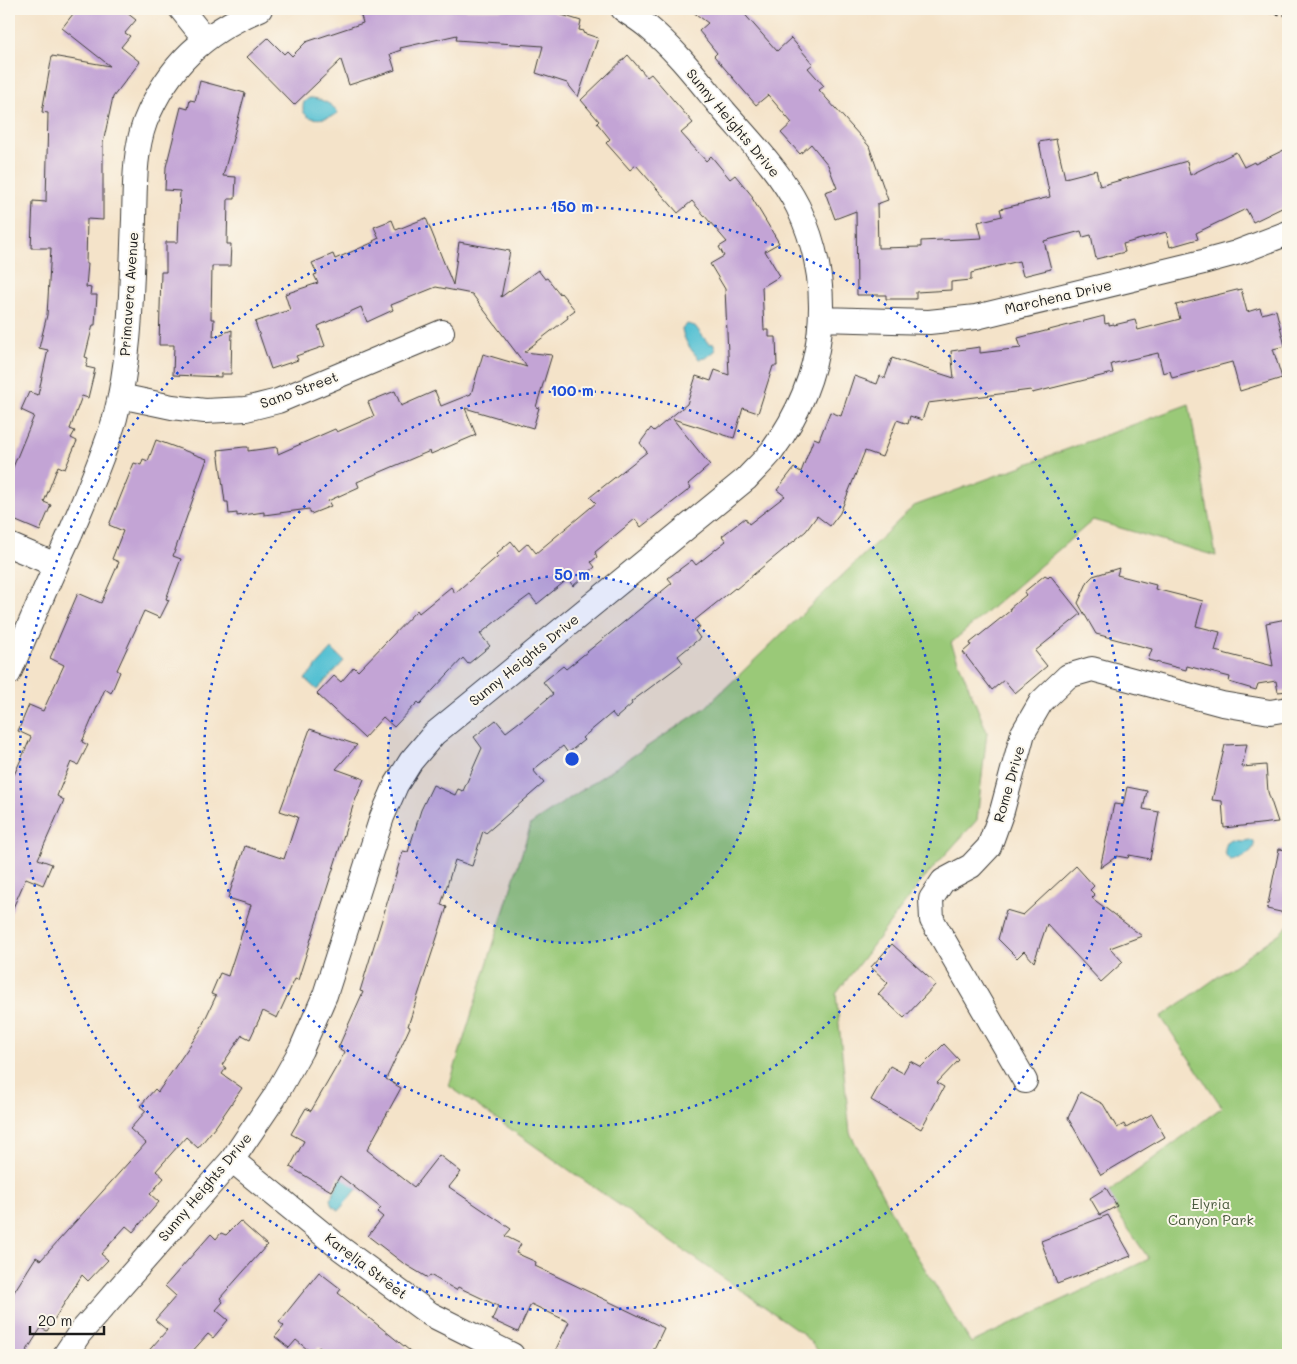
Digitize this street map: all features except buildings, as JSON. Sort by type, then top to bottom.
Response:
[{"type":"street","points":[[181,9],[205,39]]},
{"type":"street","name":"Primavera Avenue","points":[[9,672],[99,467],[120,396],[128,342],[136,157],[145,123],[160,90],[179,64],[205,39],[234,20],[260,9]]},
{"type":"street","name":"Sunny Heights Drive","points":[[64,1355],[79,1334],[232,1160],[274,1098],[301,1050],[325,995],[382,817],[396,785],[411,761],[434,734],[746,478],[771,453],[789,426],[805,394],[816,359],[821,318],[820,280],[811,240],[798,207],[777,173],[674,52],[648,27],[623,9]]},
{"type":"street","name":"Marchena Drive","points":[[821,318],[929,322],[976,317],[1204,262],[1236,253],[1288,233]]},
{"type":"street","name":"Sano Street","points":[[120,396],[172,407],[205,411],[246,409],[278,401],[442,332]]},
{"type":"street","points":[[9,545],[56,566]]},
{"type":"street","name":"Rome Drive","points":[[1025,1081],[932,920],[931,899],[943,882],[971,866],[989,847],[1002,811],[1022,733],[1042,702],[1068,676],[1092,669],[1222,704],[1270,712],[1288,709]]},
{"type":"street","name":"Karelia Street","points":[[232,1160],[340,1248],[430,1314],[512,1355]]},
{"type":"path","points":[[1244,9],[1288,15]]},
{"type":"green space","name":"Elyria Canyon Park","points":[[1189,404],[1216,556],[1093,520],[951,643],[987,732],[977,820],[924,878],[836,994],[850,1133],[902,1232],[971,1343],[1149,1259],[1105,1195],[1222,1107],[1161,1017],[1280,933],[1288,925],[1288,1355],[1214,1355],[1209,1349],[1201,1355],[822,1355],[802,1333],[449,1086],[531,824],[705,708],[914,506]]},
{"type":"water","points":[[309,98],[326,102],[338,113],[321,119],[309,117],[303,109],[304,102]]},
{"type":"water","points":[[687,324],[695,326],[708,343],[714,344],[716,350],[706,358],[699,359],[684,337],[682,329]]},
{"type":"water","points":[[332,649],[344,661],[317,690],[305,679]]},
{"type":"water","points":[[1233,840],[1250,840],[1254,842],[1254,846],[1246,855],[1230,860],[1225,852],[1225,847],[1227,843]]},
{"type":"water","points":[[342,1177],[367,1178],[339,1210],[332,1206],[330,1199]]}]
